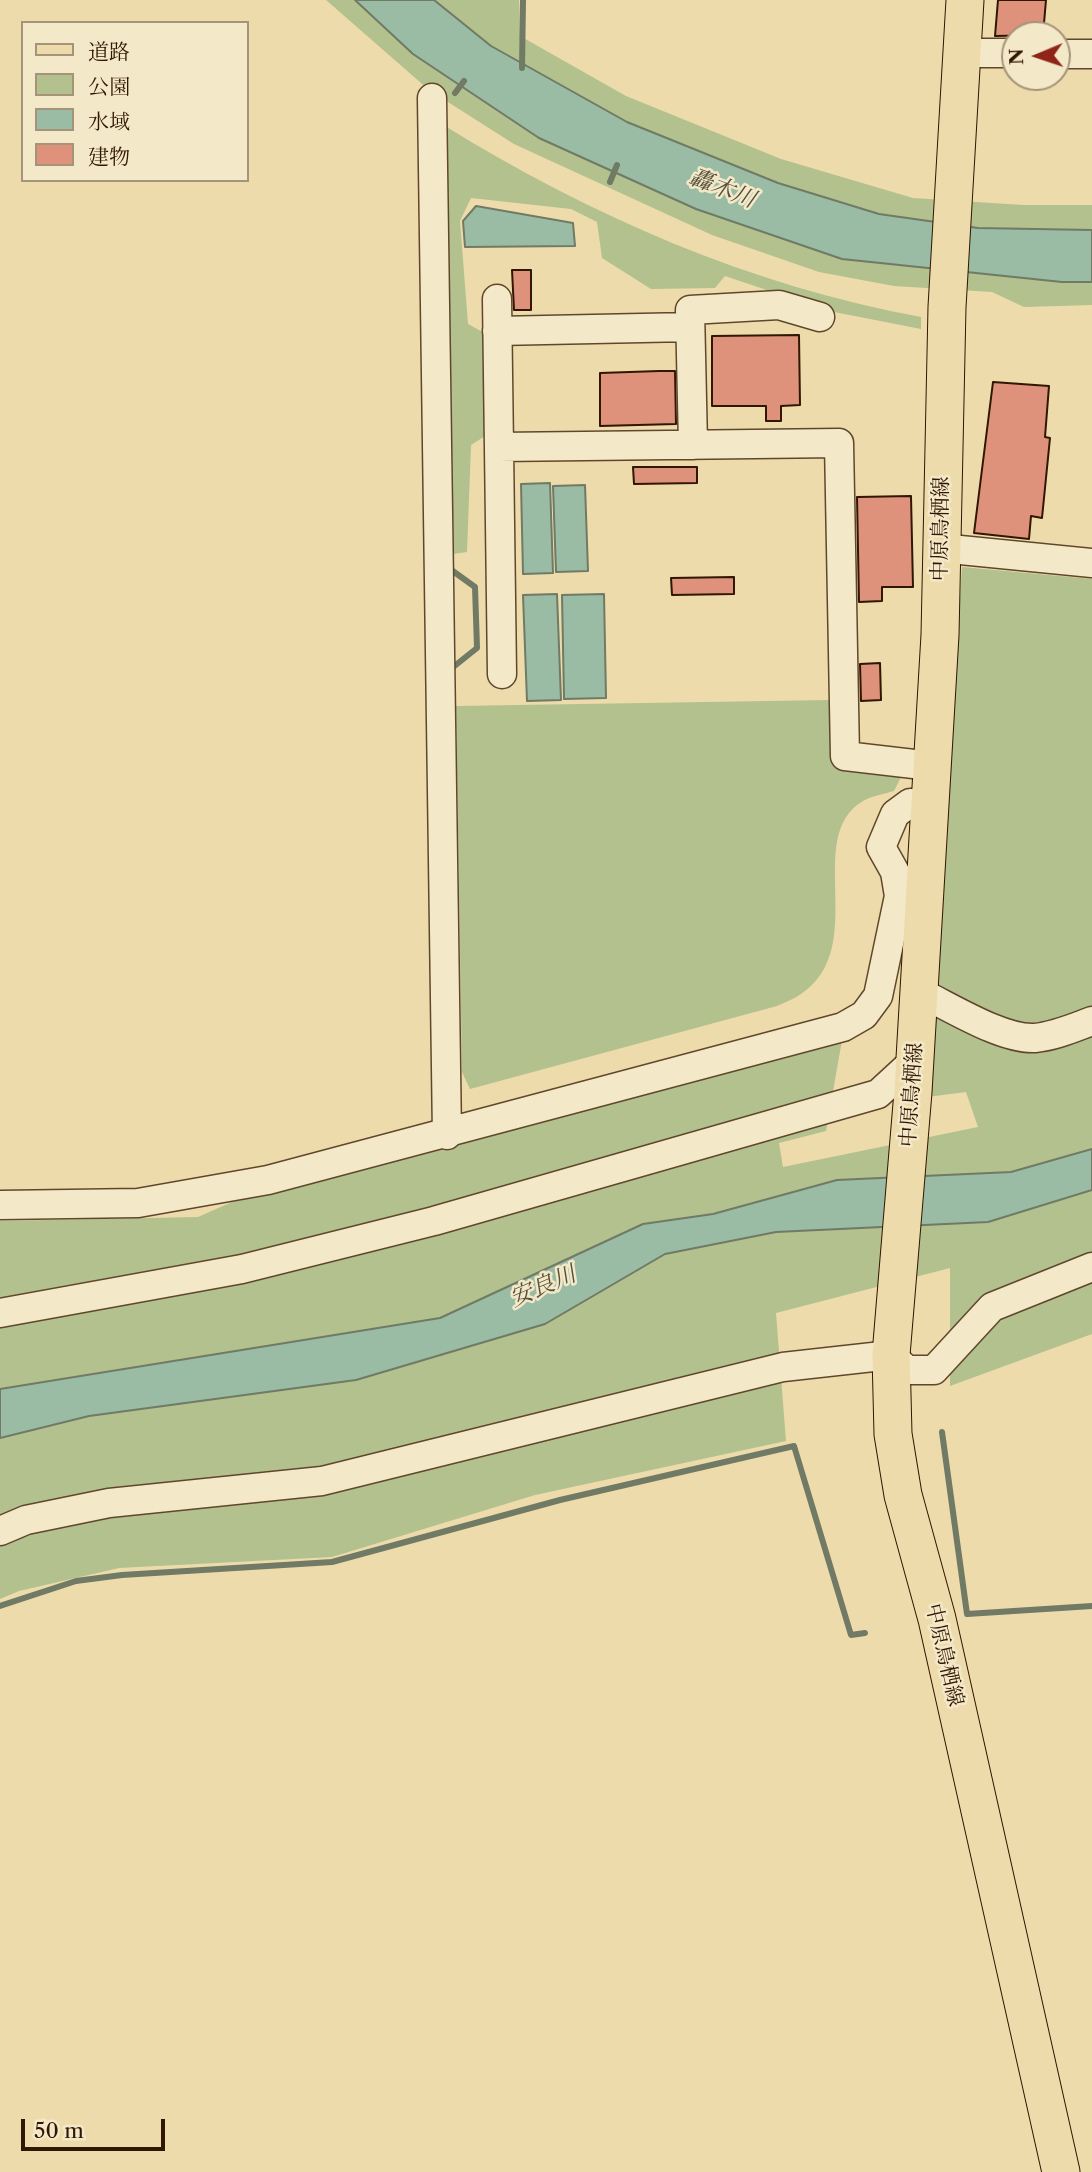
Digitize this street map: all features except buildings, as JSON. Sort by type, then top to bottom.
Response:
[{"type":"main road","name":"中原鳥栖線","points":[[965,0],[947,296],[940,635],[914,1076],[892,1344],[893,1434],[903,1494],[937,1619],[1061,2172]]},
{"type":"street","points":[[961,52],[1001,53]]},
{"type":"street","points":[[1071,54],[1092,54]]},
{"type":"street","points":[[432,98],[447,1135]]},
{"type":"street","points":[[497,299],[502,674]]},
{"type":"street","points":[[693,444],[690,310],[779,305],[820,317]]},
{"type":"street","points":[[497,331],[690,327]]},
{"type":"street","points":[[499,447],[839,443],[845,756],[931,766]]},
{"type":"street","points":[[940,548],[1092,563]]},
{"type":"street","points":[[0,1205],[138,1203],[268,1180],[447,1135],[843,1027],[864,1015],[878,996],[899,896],[895,872],[881,847],[895,814],[910,803],[929,805]]},
{"type":"street","points":[[919,992],[1002,1031],[1032,1038],[1055,1035],[1092,1021]]},
{"type":"street","points":[[0,1313],[242,1269],[434,1221],[878,1094],[914,1076]]},
{"type":"street","points":[[0,1531],[26,1520],[109,1503],[322,1481],[783,1367],[892,1344],[907,1370],[934,1370],[992,1307],[1092,1267]]},
{"type":"green space","points":[[326,0],[355,0],[413,54],[539,138],[1062,282],[1092,282],[1092,305],[1024,307],[992,292],[894,286],[819,272],[712,235],[514,144],[429,90]]},
{"type":"green space","points":[[434,0],[519,0],[520,36],[626,96],[781,159],[913,198],[1023,205],[1092,205],[1092,230],[978,228],[879,214],[778,183],[627,122],[491,46]]},
{"type":"green space","points":[[445,126],[557,189],[674,244],[795,287],[921,317],[921,329],[829,311],[725,276],[715,288],[651,289],[602,258],[597,222],[571,209],[471,198],[460,221],[468,324],[488,335],[493,431],[471,445],[467,552],[453,554]]},
{"type":"green space","points":[[962,567],[1092,579],[1092,1149],[1011,1172],[837,1180],[713,1215],[643,1224],[440,1318],[0,1389],[0,1221],[198,1217],[232,1202],[842,1040],[826,1131],[779,1143],[783,1167],[978,1127],[966,1092],[927,1097]]},
{"type":"green space","points":[[831,700],[836,765],[895,770],[901,777],[894,791],[863,801],[846,818],[837,840],[832,949],[821,974],[801,994],[777,1006],[470,1089],[462,1072],[456,706]]},
{"type":"green space","points":[[1092,1190],[1092,1334],[950,1386],[950,1268],[776,1313],[786,1441],[535,1495],[332,1557],[119,1568],[19,1591],[0,1599],[0,1438],[89,1416],[356,1380],[545,1324],[664,1254],[776,1232],[988,1222]]},
{"type":"water","name":"轟木川","points":[[355,0],[434,0],[491,46],[627,122],[778,183],[879,214],[978,228],[1092,230],[1092,282],[1062,282],[842,259],[696,209],[539,138],[413,54]]},
{"type":"water","points":[[476,206],[573,223],[575,246],[465,247],[463,221]]},
{"type":"water","points":[[550,483],[553,573],[523,574],[521,484]]},
{"type":"water","points":[[585,485],[588,571],[556,572],[553,486]]},
{"type":"water","points":[[557,594],[561,700],[527,701],[523,595]]},
{"type":"water","points":[[604,594],[606,698],[564,699],[562,595]]},
{"type":"water","name":"安良川","points":[[1092,1149],[1092,1190],[988,1222],[776,1232],[665,1254],[545,1324],[356,1380],[89,1416],[0,1438],[0,1389],[440,1318],[643,1224],[713,1214],[837,1180],[1011,1172]]},
{"type":"waterway","points":[[522,68],[523,0]]},
{"type":"waterway","points":[[455,93],[464,81]]},
{"type":"waterway","points":[[610,182],[617,165]]},
{"type":"waterway","points":[[450,565],[450,569],[475,587],[477,648],[452,668],[452,673]]},
{"type":"waterway","points":[[942,1432],[967,1614],[1092,1606]]},
{"type":"waterway","points":[[0,1606],[76,1581],[122,1575],[332,1562],[560,1500],[794,1446],[851,1635],[865,1633]]}]
